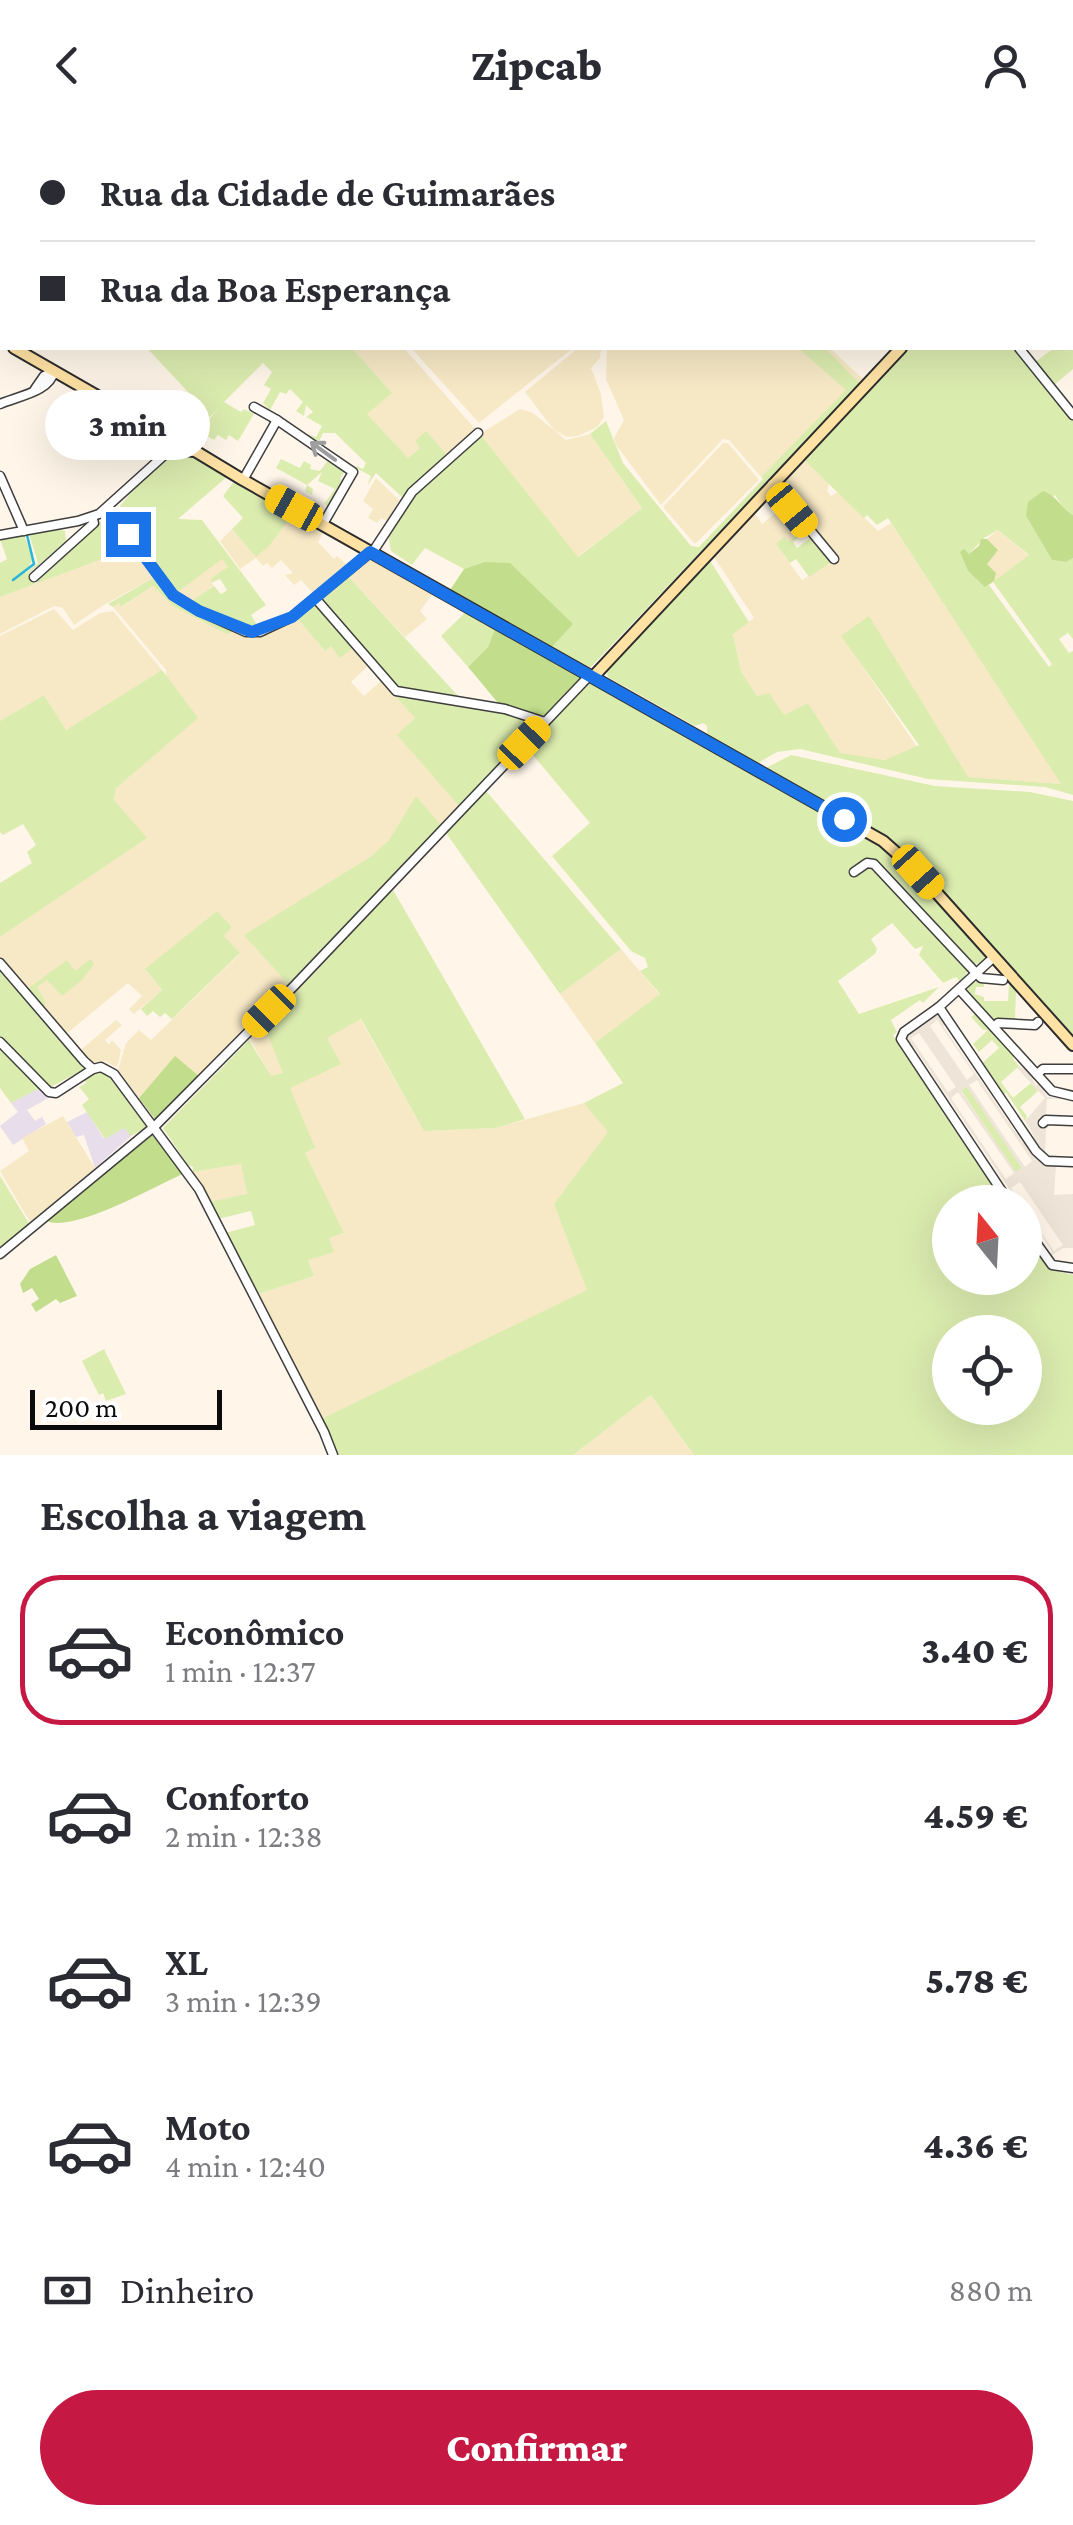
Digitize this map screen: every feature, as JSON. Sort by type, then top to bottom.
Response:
[{"type":"main road","points":[[17,350],[148,426],[157,442],[172,449],[195,451]]},
{"type":"main road","points":[[591,676],[899,350]]},
{"type":"main road","points":[[148,426],[176,427],[195,451],[243,480],[883,841],[918,872],[1073,1045]]},
{"type":"main road","points":[[157,442],[159,430],[165,426]]},
{"type":"main road","points":[[172,449],[181,436]]},
{"type":"street","points":[[1021,350],[1073,416]]},
{"type":"street","points":[[0,404],[49,384],[54,371]]},
{"type":"street","points":[[254,407],[353,472],[323,524]]},
{"type":"street","points":[[243,480],[277,420]]},
{"type":"street","points":[[108,507],[173,595],[252,632],[273,627],[316,599],[372,552],[412,492],[478,432]]},
{"type":"street","points":[[150,466],[157,442]]},
{"type":"street","points":[[0,535],[92,517],[172,449]]},
{"type":"street","points":[[0,476],[24,531]]},
{"type":"street","points":[[772,484],[834,559]]},
{"type":"street","points":[[34,577],[76,542],[94,522],[92,517]]},
{"type":"street","points":[[66,524],[76,542]]},
{"type":"street","points":[[316,599],[396,691],[490,706],[545,722]]},
{"type":"street","points":[[0,1254],[155,1126],[591,676]]},
{"type":"street","points":[[854,872],[867,863],[874,864],[976,974],[1003,980]]},
{"type":"street","points":[[994,956],[939,1007],[904,1032],[901,1042],[998,1185]]},
{"type":"street","points":[[0,963],[94,1070]]},
{"type":"street","points":[[959,988],[1052,1091],[1073,1096]]},
{"type":"street","points":[[939,1007],[1036,1151],[1048,1161],[1073,1162]]},
{"type":"street","points":[[994,1027],[998,1023],[1038,1022]]},
{"type":"street","points":[[0,1042],[49,1092],[56,1092],[101,1067],[114,1074],[199,1188],[333,1455]]},
{"type":"street","points":[[1037,1074],[1043,1070],[1073,1069]]},
{"type":"street","points":[[1043,1123],[1073,1121]]},
{"type":"street","points":[[1042,1251],[1052,1265],[1073,1268]]},
{"type":"shaded area","points":[[354,350],[406,350],[476,430],[447,455],[426,432],[421,447],[408,458],[367,414],[391,392]]},
{"type":"shaded area","points":[[413,350],[570,350],[479,423]]},
{"type":"shaded area","points":[[576,350],[601,350],[600,358],[591,368],[604,417],[597,427],[567,437],[554,430],[525,392]]},
{"type":"shaded area","points":[[607,350],[832,350],[864,380],[851,394],[846,391],[761,477],[729,440],[723,439],[661,505],[616,445],[614,438],[624,420],[606,379]]},
{"type":"shaded area","points":[[520,409],[533,413],[566,440],[590,434],[642,508],[577,557],[480,434]]},
{"type":"shaded area","points":[[723,443],[728,443],[759,480],[695,544],[663,507]]},
{"type":"shaded area","points":[[802,458],[829,484],[827,491],[831,496],[838,492],[878,531],[891,523],[1062,784],[966,777],[842,636],[917,747],[886,760],[840,754],[808,703],[784,716],[769,694],[757,696],[741,671],[733,633],[754,618],[712,554],[753,511],[762,524],[784,506],[801,530],[788,543],[776,544],[802,580],[837,558],[777,485]]},
{"type":"shaded area","points":[[376,478],[399,500],[387,521],[381,518],[377,523],[368,518],[373,509],[363,501]]},
{"type":"shaded area","points":[[293,514],[324,531],[318,542],[334,559],[337,556],[348,566],[315,595],[301,580],[294,585],[285,575],[293,573],[281,560],[272,568],[267,563],[263,566],[256,558],[240,569],[220,541],[232,529],[256,557]]},
{"type":"shaded area","points":[[998,530],[1029,556],[989,585],[966,556]]},
{"type":"shaded area","points":[[135,547],[155,577],[74,625],[63,608],[54,606],[0,634],[0,597]]},
{"type":"shaded area","points":[[370,557],[433,593],[420,611],[427,619],[405,637],[348,576]]},
{"type":"shaded area","points":[[222,558],[228,567],[212,583],[214,586],[190,602],[177,593]]},
{"type":"shaded area","points":[[153,586],[173,606],[241,636],[259,635],[297,618],[324,650],[330,646],[354,647],[369,665],[351,682],[364,696],[382,680],[415,718],[398,735],[459,806],[441,825],[416,797],[389,840],[370,857],[245,935],[288,984],[199,1076],[175,1057],[139,1098],[118,1070],[126,1043],[139,1030],[151,1040],[240,954],[224,936],[232,927],[216,912],[145,970],[162,990],[134,1014],[129,1009],[142,996],[128,983],[65,1035],[0,958],[0,937],[146,838],[114,800],[116,788],[197,718],[166,678],[166,670],[113,607],[119,603],[122,607]]},
{"type":"shaded area","points":[[54,609],[73,630],[100,613],[113,611],[162,670],[66,730],[44,695],[0,721],[0,636]]},
{"type":"shaded area","points":[[621,949],[660,995],[595,1043],[560,994]]},
{"type":"shaded area","points":[[326,959],[424,1131],[496,1128],[584,1103],[609,1132],[554,1204],[588,1290],[321,1419],[255,1295],[314,1276],[308,1260],[329,1238],[344,1233],[304,1153],[314,1149],[283,1073],[271,1077],[249,1037]]},
{"type":"shaded area","points":[[940,1015],[946,1022],[943,1026],[1023,1143],[1038,1158],[1073,1165],[1056,1166],[1054,1195],[1073,1194],[1073,1248],[1063,1248],[1049,1257],[1052,1252],[1042,1234],[1054,1251],[1063,1245],[1042,1214],[1042,1185],[1007,1185],[914,1047],[908,1047],[906,1035]],"holes":[[[937,1020],[974,1074],[967,1080],[930,1026]],[[919,1033],[956,1087],[948,1092],[911,1038]],[[977,1080],[1032,1161],[1025,1167],[969,1085]],[[966,1086],[1022,1168],[1016,1172],[961,1091]],[[958,1092],[1014,1173],[1006,1179],[951,1098]]]},
{"type":"shaded area","points":[[116,1020],[122,1025],[105,1040],[109,1045],[112,1040],[121,1050],[118,1064],[116,1067],[105,1061],[93,1063],[80,1052]]},
{"type":"shaded area","points":[[1019,1066],[1026,1066],[1047,1097],[1073,1099],[1047,1099],[1046,1115],[1057,1117],[1039,1117],[1039,1123],[1044,1129],[1050,1123],[1073,1124],[1050,1125],[1046,1129],[1045,1154],[1073,1159],[1045,1156],[1032,1140],[1034,1136],[1025,1121],[1045,1098]]},
{"type":"shaded area","points":[[40,1088],[50,1097],[27,1110],[35,1121],[42,1117],[46,1124],[13,1145],[0,1126],[18,1112],[11,1103]]},
{"type":"shaded area","points":[[87,1112],[104,1139],[125,1127],[131,1136],[95,1168],[84,1135],[76,1137],[67,1122]]},
{"type":"shaded area","points":[[63,1116],[95,1168],[30,1222],[0,1171],[29,1151],[22,1138]]},
{"type":"shaded area","points":[[241,1164],[247,1194],[258,1196],[260,1205],[250,1208],[247,1195],[209,1202],[193,1172]]},
{"type":"shaded area","points":[[651,1395],[694,1455],[573,1455]]},
{"type":"green space","points":[[149,350],[354,350],[392,393],[367,414],[408,458],[420,448],[415,441],[426,431],[447,455],[402,497],[376,473],[367,486],[371,476],[356,468],[363,469],[366,463],[335,433],[323,433],[319,441],[325,447],[307,434],[316,437],[322,426],[306,417],[313,412],[306,405],[304,416],[296,411],[303,402],[290,389],[286,394],[280,392],[270,410],[263,403],[271,389],[264,385],[272,372],[263,363],[224,402],[254,414],[238,441],[229,435],[226,440],[218,435],[214,440],[204,434],[195,442],[216,456],[189,441],[220,407],[188,438],[180,423],[201,406]]},
{"type":"green space","points":[[800,350],[827,350],[860,384],[590,668],[551,648],[484,562],[464,569],[425,548],[412,565],[391,551],[388,533],[421,488],[480,434],[578,557],[642,508],[590,434],[606,421],[623,463],[691,546],[699,547],[846,390]]},
{"type":"green space","points":[[904,350],[1018,350],[1073,419],[1073,515],[1065,511],[1055,495],[1026,516],[1052,560],[1066,562],[1073,558],[1073,639],[1068,633],[1059,639],[1069,653],[1073,651],[1073,795],[1045,787],[928,779],[800,749],[777,752],[755,765],[707,737],[707,726],[703,723],[695,726],[608,677],[606,669],[709,559],[749,622],[733,634],[741,671],[757,696],[769,693],[784,715],[808,703],[840,753],[885,760],[919,745],[841,636],[869,616],[968,777],[1061,784],[888,518],[877,525],[867,515],[864,518],[802,458]],"holes":[[[998,530],[1029,555],[993,582],[1052,664],[1049,667],[989,585],[985,586],[968,571],[964,559]]]},
{"type":"green space","points":[[1051,350],[1073,350],[1073,369],[1054,385],[1035,362]]},
{"type":"green space","points":[[186,451],[228,476],[178,519],[202,520],[266,605],[251,615],[258,627],[190,602],[214,586],[221,594],[227,590],[220,579],[211,583],[228,567],[222,559],[178,592],[134,536],[136,531],[129,529],[115,512],[145,476],[172,453]]},
{"type":"green space","points":[[281,459],[300,468],[304,461],[311,465],[310,469],[320,471],[329,459],[346,470],[324,515],[315,512],[323,514],[327,506],[324,504],[335,489],[318,481],[322,472],[307,485],[276,468]]},
{"type":"green space","points":[[235,480],[293,514],[256,557],[232,529],[243,518],[223,496]]},
{"type":"green space","points":[[1043,491],[1073,515],[1073,558],[1066,562],[1052,560],[1026,516],[1028,502]]},
{"type":"green space","points":[[107,516],[114,519],[135,547],[0,597],[0,563],[7,559],[0,539],[24,535],[33,559],[25,574],[38,563],[29,534],[65,531],[66,541],[29,573],[35,584]]},
{"type":"green space","points":[[801,532],[793,542],[797,548],[810,538],[809,532],[831,562],[809,577],[796,559],[790,563],[776,544],[784,537],[788,542]]},
{"type":"green space","points":[[981,539],[987,539],[998,550],[987,564],[996,573],[994,581],[985,587],[968,571],[960,552],[964,549],[969,554]]},
{"type":"green space","points":[[484,562],[510,563],[573,624],[549,650],[450,590],[464,569]]},
{"type":"green space","points":[[348,576],[460,698],[402,690],[341,624],[322,597]]},
{"type":"green space","points":[[155,577],[167,595],[234,631],[227,634],[173,606],[153,586],[121,607],[119,603],[113,607],[108,604]]},
{"type":"green space","points":[[318,606],[354,647],[340,658],[331,646],[325,651],[297,618]]},
{"type":"green space","points":[[467,611],[496,626],[488,647],[468,667],[441,636]]},
{"type":"green space","points":[[496,626],[583,676],[548,714],[541,716],[499,704],[468,667],[488,647]]},
{"type":"green space","points":[[162,670],[198,718],[116,788],[114,800],[147,838],[0,937],[0,883],[32,863],[27,852],[36,845],[23,824],[3,835],[0,832],[0,721],[44,695],[66,730]]},
{"type":"green space","points":[[598,683],[893,852],[983,948],[985,960],[973,966],[874,860],[849,870],[853,876],[867,866],[873,867],[968,971],[960,982],[956,977],[943,983],[919,955],[923,946],[915,949],[892,923],[871,939],[877,949],[875,954],[838,981],[859,1014],[939,987],[923,1003],[920,1000],[891,1020],[897,1032],[893,1035],[993,1185],[932,1185],[932,1295],[1042,1295],[1042,1260],[1048,1269],[1073,1275],[1073,1455],[694,1455],[651,1395],[573,1455],[335,1455],[321,1419],[587,1290],[554,1204],[608,1132],[584,1103],[623,1083],[595,1043],[660,994],[640,971],[648,967],[645,958],[631,951],[552,856],[590,823],[527,748],[582,687]]},
{"type":"green space","points":[[396,697],[473,705],[537,721],[537,725],[459,806],[397,735],[415,718]]},
{"type":"green space","points":[[791,755],[935,786],[1030,792],[1073,801],[1073,1041],[998,953],[906,859],[766,768]]},
{"type":"green space","points":[[486,791],[621,949],[560,994],[446,833]]},
{"type":"green space","points":[[416,796],[441,825],[288,984],[244,935],[370,857],[389,840]]},
{"type":"green space","points":[[392,888],[525,1119],[496,1128],[424,1131],[361,1019],[327,1038],[341,1064],[290,1088],[315,1148],[305,1153],[344,1233],[329,1238],[334,1252],[308,1260],[314,1276],[255,1295],[225,1233],[255,1225],[251,1211],[218,1219],[209,1202],[247,1194],[241,1164],[193,1172],[163,1128],[249,1040],[271,1076],[283,1073],[263,1023],[294,995]]},
{"type":"green space","points":[[217,911],[232,927],[224,936],[240,953],[172,1019],[153,1011],[147,1016],[141,1009],[162,990],[145,969]]},
{"type":"green space","points":[[91,959],[94,964],[82,980],[62,996],[47,980],[37,987],[46,1003],[43,1009],[26,990],[67,960],[75,971]]},
{"type":"green space","points":[[0,966],[86,1068],[49,1088],[0,1038]]},
{"type":"green space","points":[[973,982],[984,982],[984,987],[976,987],[975,994],[984,997],[984,1001],[1008,1001],[1009,984],[1016,992],[1015,1021],[993,1020],[967,990]]},
{"type":"green space","points":[[976,1013],[1015,1055],[1013,1059],[1019,1066],[1001,1082],[1013,1098],[1031,1083],[1038,1091],[1020,1107],[1027,1116],[1025,1121],[981,1064],[999,1048],[992,1040],[979,1052],[973,1044],[988,1030],[983,1030],[971,1017]]},
{"type":"green space","points":[[0,1047],[40,1088],[11,1103],[0,1088]]},
{"type":"green space","points":[[175,1056],[199,1076],[155,1119],[139,1098]]},
{"type":"green space","points":[[99,1070],[107,1072],[149,1126],[131,1136],[124,1128],[105,1139],[82,1105],[89,1099],[79,1087]]},
{"type":"green space","points":[[967,1086],[1022,1168],[1016,1173],[961,1090]]},
{"type":"green space","points":[[154,1134],[185,1173],[79,1220],[49,1222],[47,1218]]},
{"type":"green space","points":[[0,1176],[30,1225],[0,1249]]},
{"type":"green space","points":[[56,1255],[77,1296],[60,1303],[56,1299],[36,1312],[31,1304],[39,1299],[32,1288],[23,1293],[20,1284],[30,1269]]},
{"type":"green space","points":[[104,1349],[126,1394],[106,1401],[82,1361]]},
{"type":"waterway","points":[[13,580],[34,564],[27,535]]},
{"type":"route","points":[[128,534],[173,595],[199,611],[252,632],[292,617],[370,552],[844,819]]}]
